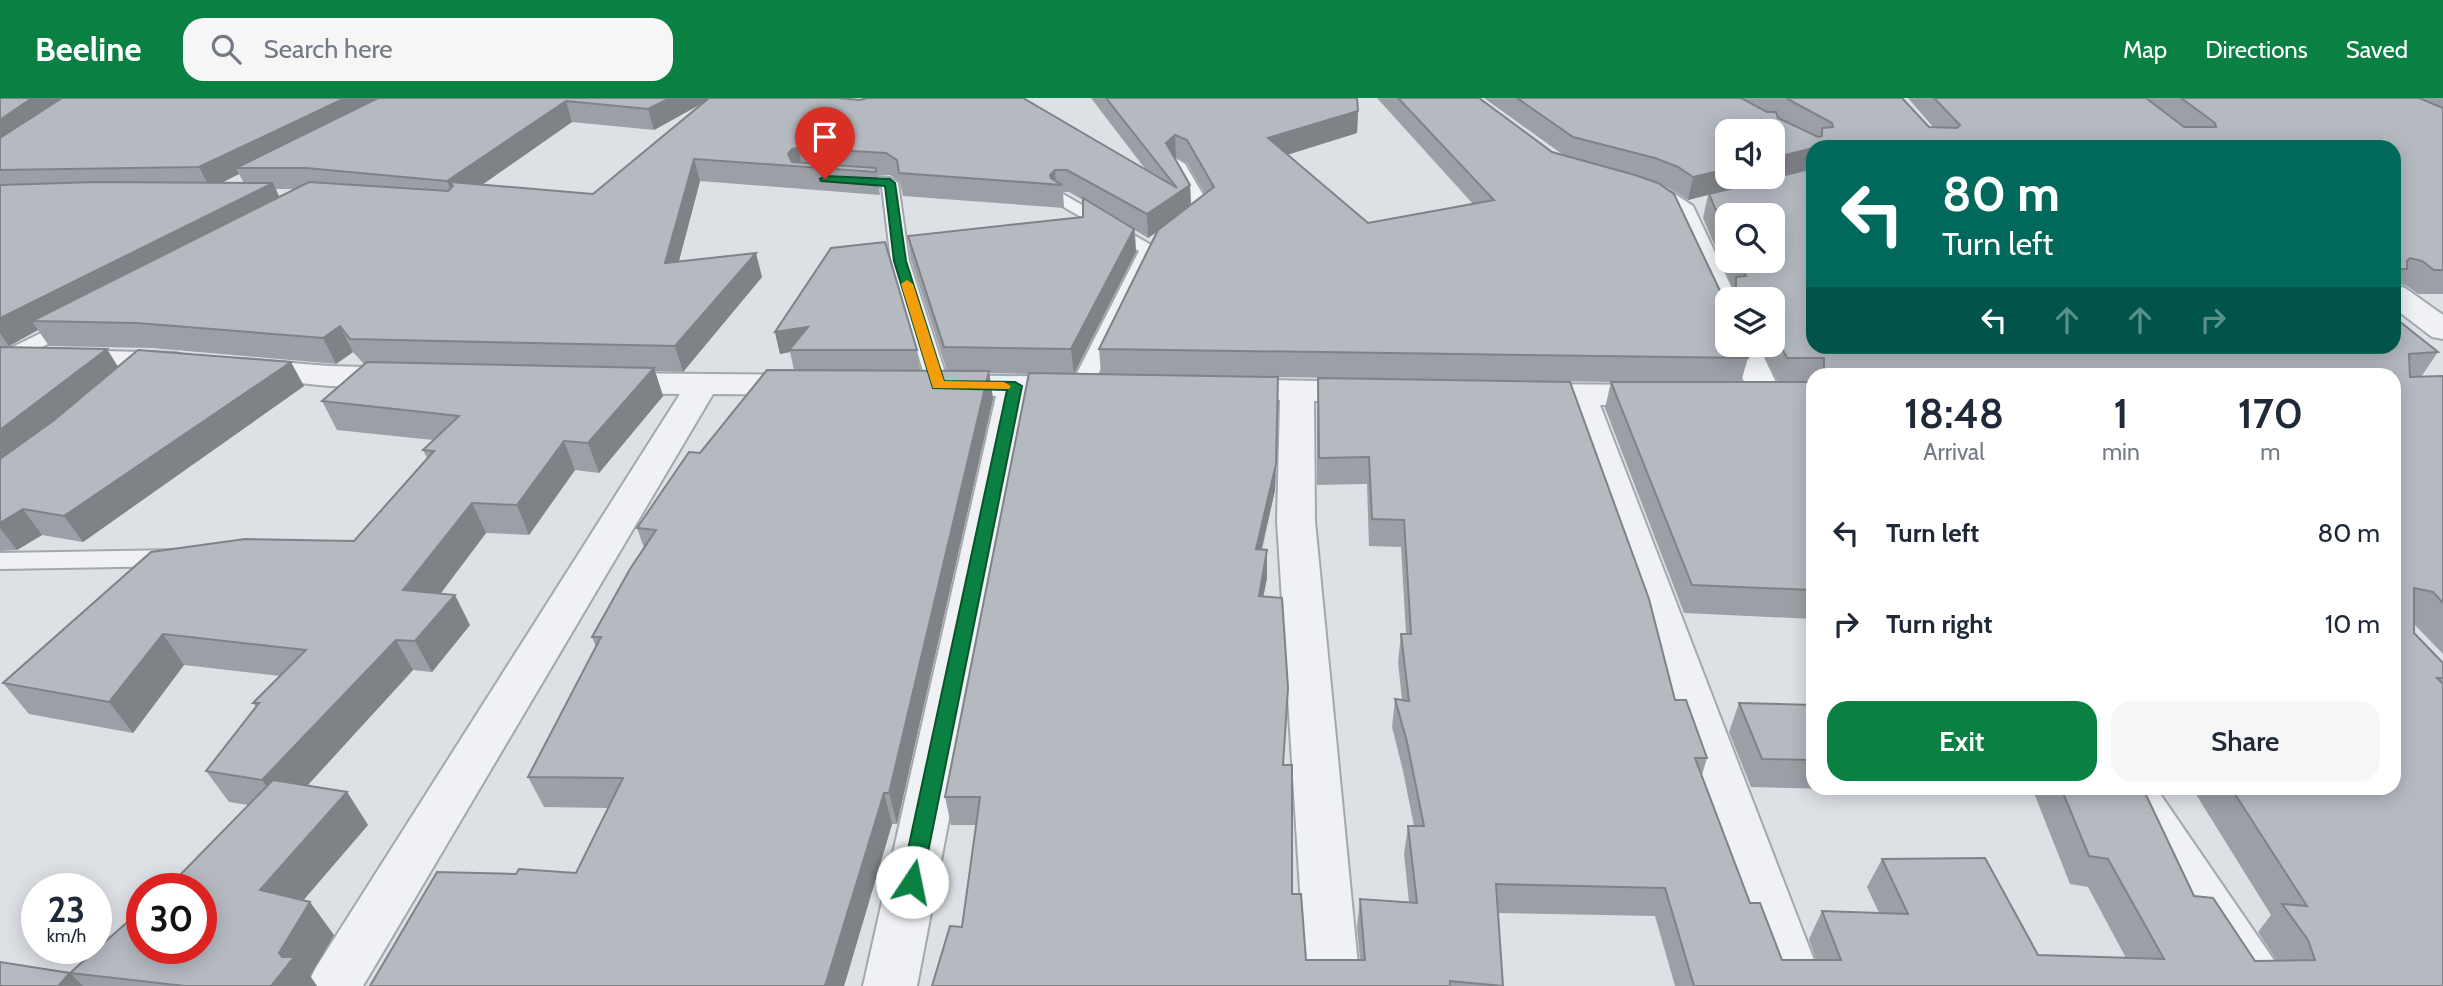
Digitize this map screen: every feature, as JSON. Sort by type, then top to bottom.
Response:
[{"type":"street","points":[[1614,183],[1663,198],[1683,212],[1716,287]]},
{"type":"street","points":[[1683,212],[1709,205]]},
{"type":"street","points":[[2401,299],[2443,330]]},
{"type":"street","points":[[1744,357],[1751,395],[1801,396]]},
{"type":"street","points":[[3,358],[152,361],[329,376],[440,379]]},
{"type":"street","points":[[578,382],[841,385]]},
{"type":"street","points":[[334,986],[702,385]]},
{"type":"street","points":[[924,385],[1095,387]]},
{"type":"street","points":[[890,986],[1015,386]]},
{"type":"street","points":[[1189,389],[1405,392]]},
{"type":"street","points":[[1297,391],[1296,521],[1333,986]]},
{"type":"street","points":[[1499,394],[1685,395]]},
{"type":"street","points":[[1580,396],[1797,986]]},
{"type":"street","points":[[2136,795],[2261,986]]},
{"type":"lane","points":[[1095,387],[1159,241],[1203,210],[1177,164]]},
{"type":"lane","points":[[828,179],[890,183],[900,261],[924,385]]},
{"type":"lane","points":[[1063,199],[1159,241]]},
{"type":"lane","points":[[3,358],[93,313]]},
{"type":"lane","points":[[121,387],[152,361]]},
{"type":"lane","points":[[0,561],[195,558]]},
{"type":"building","points":[[0,98],[32,98],[0,120]]},
{"type":"building","points":[[62,98],[345,98],[199,167],[0,170],[0,138]]},
{"type":"building","points":[[378,98],[670,98],[648,109],[566,101],[447,181],[306,168],[236,168]]},
{"type":"building","points":[[709,98],[1023,98],[1177,188],[1106,98],[1357,98],[1358,111],[1268,138],[1368,223],[1494,200],[1398,98],[1479,98],[1552,152],[1635,175],[1658,183],[1674,194],[1718,287],[1715,287],[1715,357],[1748,358],[1099,349],[1158,230],[1214,187],[1187,140],[1175,135],[1166,143],[1190,185],[1147,214],[1067,170],[1055,170],[1050,175],[1062,185],[899,173],[897,160],[886,153],[798,148],[792,149],[788,154],[792,162],[876,168],[876,172],[694,159],[665,263],[756,253],[675,346],[350,339],[340,326],[323,338],[137,323],[32,321],[309,182],[448,191],[453,186],[450,182],[593,194]]},
{"type":"building","points":[[1517,98],[1741,98],[1767,112],[1776,112],[1780,119],[1715,119],[1715,172],[1693,177],[1678,167],[1655,158],[1573,137]]},
{"type":"building","points":[[1786,98],[1902,98],[1929,127],[1957,128],[1960,125],[1934,98],[2146,98],[2184,127],[2216,127],[2215,123],[2181,98],[2419,98],[2443,108],[2443,270],[2434,270],[2422,261],[2410,258],[2407,261],[2407,269],[2401,269],[2401,140],[1806,140],[1806,150],[1785,155],[1785,121],[1818,137],[1822,136],[1822,128],[1833,127],[1832,123]]},
{"type":"building","points":[[1806,170],[1806,354],[2401,354],[2401,323],[2438,352],[2409,354],[2410,377],[2443,376],[2443,603],[2433,592],[2414,588],[2414,633],[2443,663],[2443,678],[2437,678],[2443,684],[2443,986],[1694,986],[1665,888],[1496,884],[1503,986],[1450,981],[1450,986],[932,986],[950,926],[962,927],[980,797],[945,797],[1029,373],[1278,377],[1276,464],[1256,549],[1267,550],[1259,596],[1282,598],[1288,688],[1283,765],[1292,765],[1292,894],[1301,894],[1306,960],[1365,960],[1360,899],[1417,903],[1408,826],[1424,826],[1407,742],[1395,699],[1409,701],[1401,634],[1411,634],[1404,520],[1372,519],[1369,457],[1319,458],[1318,378],[1570,382],[1649,599],[1675,700],[1686,700],[1707,758],[1695,758],[1750,903],[1760,903],[1782,960],[1841,960],[1822,911],[1908,914],[1882,859],[1985,858],[2038,955],[2164,959],[2108,859],[2089,856],[2064,795],[2146,795],[2194,896],[2213,898],[2255,961],[2315,960],[2308,940],[2282,904],[2307,906],[2236,795],[2401,795],[2401,368],[1824,368],[1824,358],[1787,358],[1785,287],[1736,287],[1736,277],[1746,276],[1744,273],[1785,273],[1785,203],[1715,203],[1715,208],[1709,194],[1729,189],[1785,189],[1785,175]]},
{"type":"building","points":[[96,182],[273,183],[0,318],[0,185]]},
{"type":"building","points":[[1083,198],[1134,229],[1071,349],[944,347],[908,236],[1083,217]]},
{"type":"building","points":[[885,242],[917,350],[789,350],[808,327],[775,332],[831,248]]},
{"type":"building","points":[[0,347],[107,349],[0,430]]},
{"type":"building","points":[[138,350],[291,362],[64,516],[23,509],[0,523],[0,459],[53,421]]},
{"type":"building","points":[[367,362],[654,368],[588,443],[564,441],[517,505],[472,503],[403,590],[455,595],[415,641],[396,640],[262,780],[206,771],[259,703],[253,703],[306,650],[163,634],[109,702],[3,683],[151,552],[245,539],[354,541],[434,451],[423,450],[459,416],[322,401]]},
{"type":"building","points":[[767,370],[989,371],[889,793],[884,793],[825,986],[370,986],[437,872],[516,874],[519,869],[576,873],[623,778],[528,777],[601,637],[592,637],[630,569],[656,530],[637,528],[689,452],[700,453]]},
{"type":"building","points":[[1611,382],[1806,382],[1806,590],[1692,585]]},
{"type":"building","points":[[1739,703],[1806,705],[1806,760],[1762,759]]},
{"type":"building","points":[[273,780],[347,792],[260,890],[310,902],[279,953],[282,957],[294,957],[271,986],[185,986],[70,973],[80,964],[112,964],[112,936],[126,923],[126,964],[217,964],[217,873],[182,873]]},
{"type":"building","points":[[0,962],[70,973],[58,986],[0,986]]},
{"type":"slow traffic","points":[[907,284],[938,385],[1004,386]]},
{"type":"route","points":[[825,179],[890,183],[900,261],[938,385],[1015,386],[912,882]]}]
